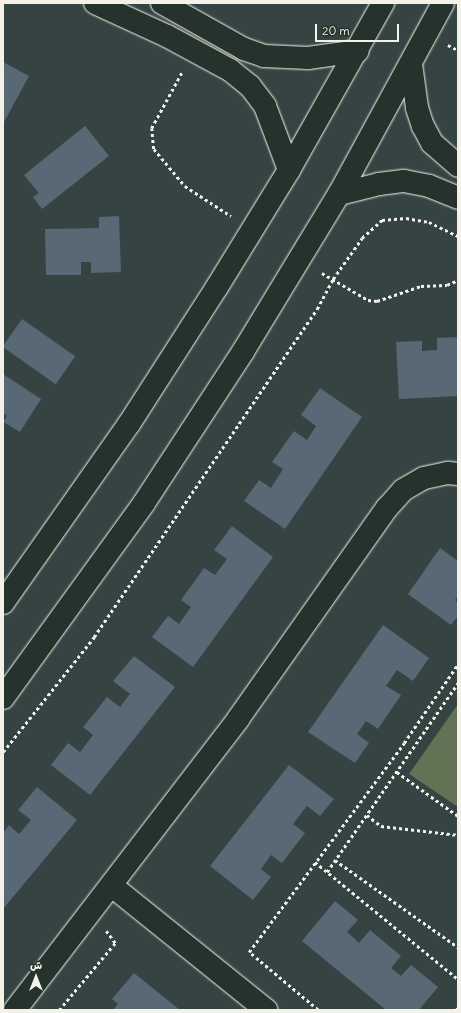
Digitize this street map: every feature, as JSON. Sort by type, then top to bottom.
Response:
[{"type":"street","points":[[95,3],[167,36],[230,70],[250,86],[266,106],[289,170]]},
{"type":"street","points":[[3,603],[129,424],[289,170],[358,51],[383,3]]},
{"type":"street","points":[[3,698],[144,503],[244,350],[339,194],[443,3]]},
{"type":"street","points":[[171,6],[244,49],[264,56],[308,58],[358,51]]},
{"type":"street","points":[[411,64],[417,108],[423,126],[432,143],[458,166]]},
{"type":"street","points":[[339,194],[379,184],[404,182],[429,186],[458,198]]},
{"type":"street","points":[[15,1010],[112,886],[238,719],[387,508],[403,490],[424,478],[448,473],[458,474]]},
{"type":"street","points":[[112,886],[266,1010]]},
{"type":"path","points":[[3,752],[94,638],[317,309],[333,279],[362,238],[382,220],[406,218],[429,222],[458,236]]},
{"type":"path","points":[[318,1010],[249,952],[400,749],[458,664]]},
{"type":"path","points":[[327,872],[458,683]]},
{"type":"path","points":[[397,772],[458,816]]},
{"type":"path","points":[[367,815],[381,826],[458,835]]},
{"type":"path","points":[[335,860],[458,947]]},
{"type":"path","points":[[315,862],[458,979]]},
{"type":"path","points":[[59,1010],[114,943],[92,912]]},
{"type":"green space","points":[[458,704],[458,807],[409,774]]},
{"type":"building","points":[[3,62],[29,76],[3,124]]},
{"type":"building","points":[[85,126],[109,156],[42,209],[33,197],[39,193],[24,175]]},
{"type":"building","points":[[119,216],[121,272],[91,273],[91,262],[81,262],[81,275],[46,275],[45,229],[99,228],[99,217]]},
{"type":"building","points":[[22,319],[75,356],[56,384],[3,347]]},
{"type":"building","points":[[458,337],[458,396],[399,399],[396,342],[422,341],[422,351],[437,350],[437,338]]},
{"type":"building","points":[[3,374],[41,399],[20,432],[3,422],[7,416],[3,413]]},
{"type":"building","points":[[320,388],[362,417],[285,529],[244,501],[259,480],[271,488],[283,469],[272,462],[294,431],[307,440],[316,426],[301,415]]},
{"type":"building","points":[[232,526],[273,557],[193,667],[152,637],[168,616],[179,624],[191,607],[181,600],[204,568],[215,575],[227,559],[214,550]]},
{"type":"building","points":[[440,548],[458,561],[458,596],[455,600],[458,603],[458,616],[451,625],[408,594]]},
{"type":"building","points":[[383,625],[429,658],[413,681],[397,670],[386,686],[401,695],[378,729],[366,721],[357,734],[369,743],[355,763],[308,732]]},
{"type":"building","points":[[134,656],[175,687],[90,795],[51,765],[68,743],[80,752],[93,735],[83,727],[107,697],[120,707],[130,694],[113,681]]},
{"type":"building","points":[[289,765],[334,799],[320,816],[307,806],[293,824],[305,833],[282,863],[271,855],[261,869],[271,877],[253,900],[210,866]]},
{"type":"building","points":[[37,787],[77,820],[3,909],[3,833],[9,825],[19,834],[31,820],[18,810]]},
{"type":"building","points":[[335,901],[358,920],[347,932],[359,943],[370,930],[401,956],[391,968],[401,976],[411,965],[438,987],[419,1010],[386,1010],[302,941]]},
{"type":"building","points":[[134,973],[180,1010],[113,1010],[118,1004],[112,999]]}]
